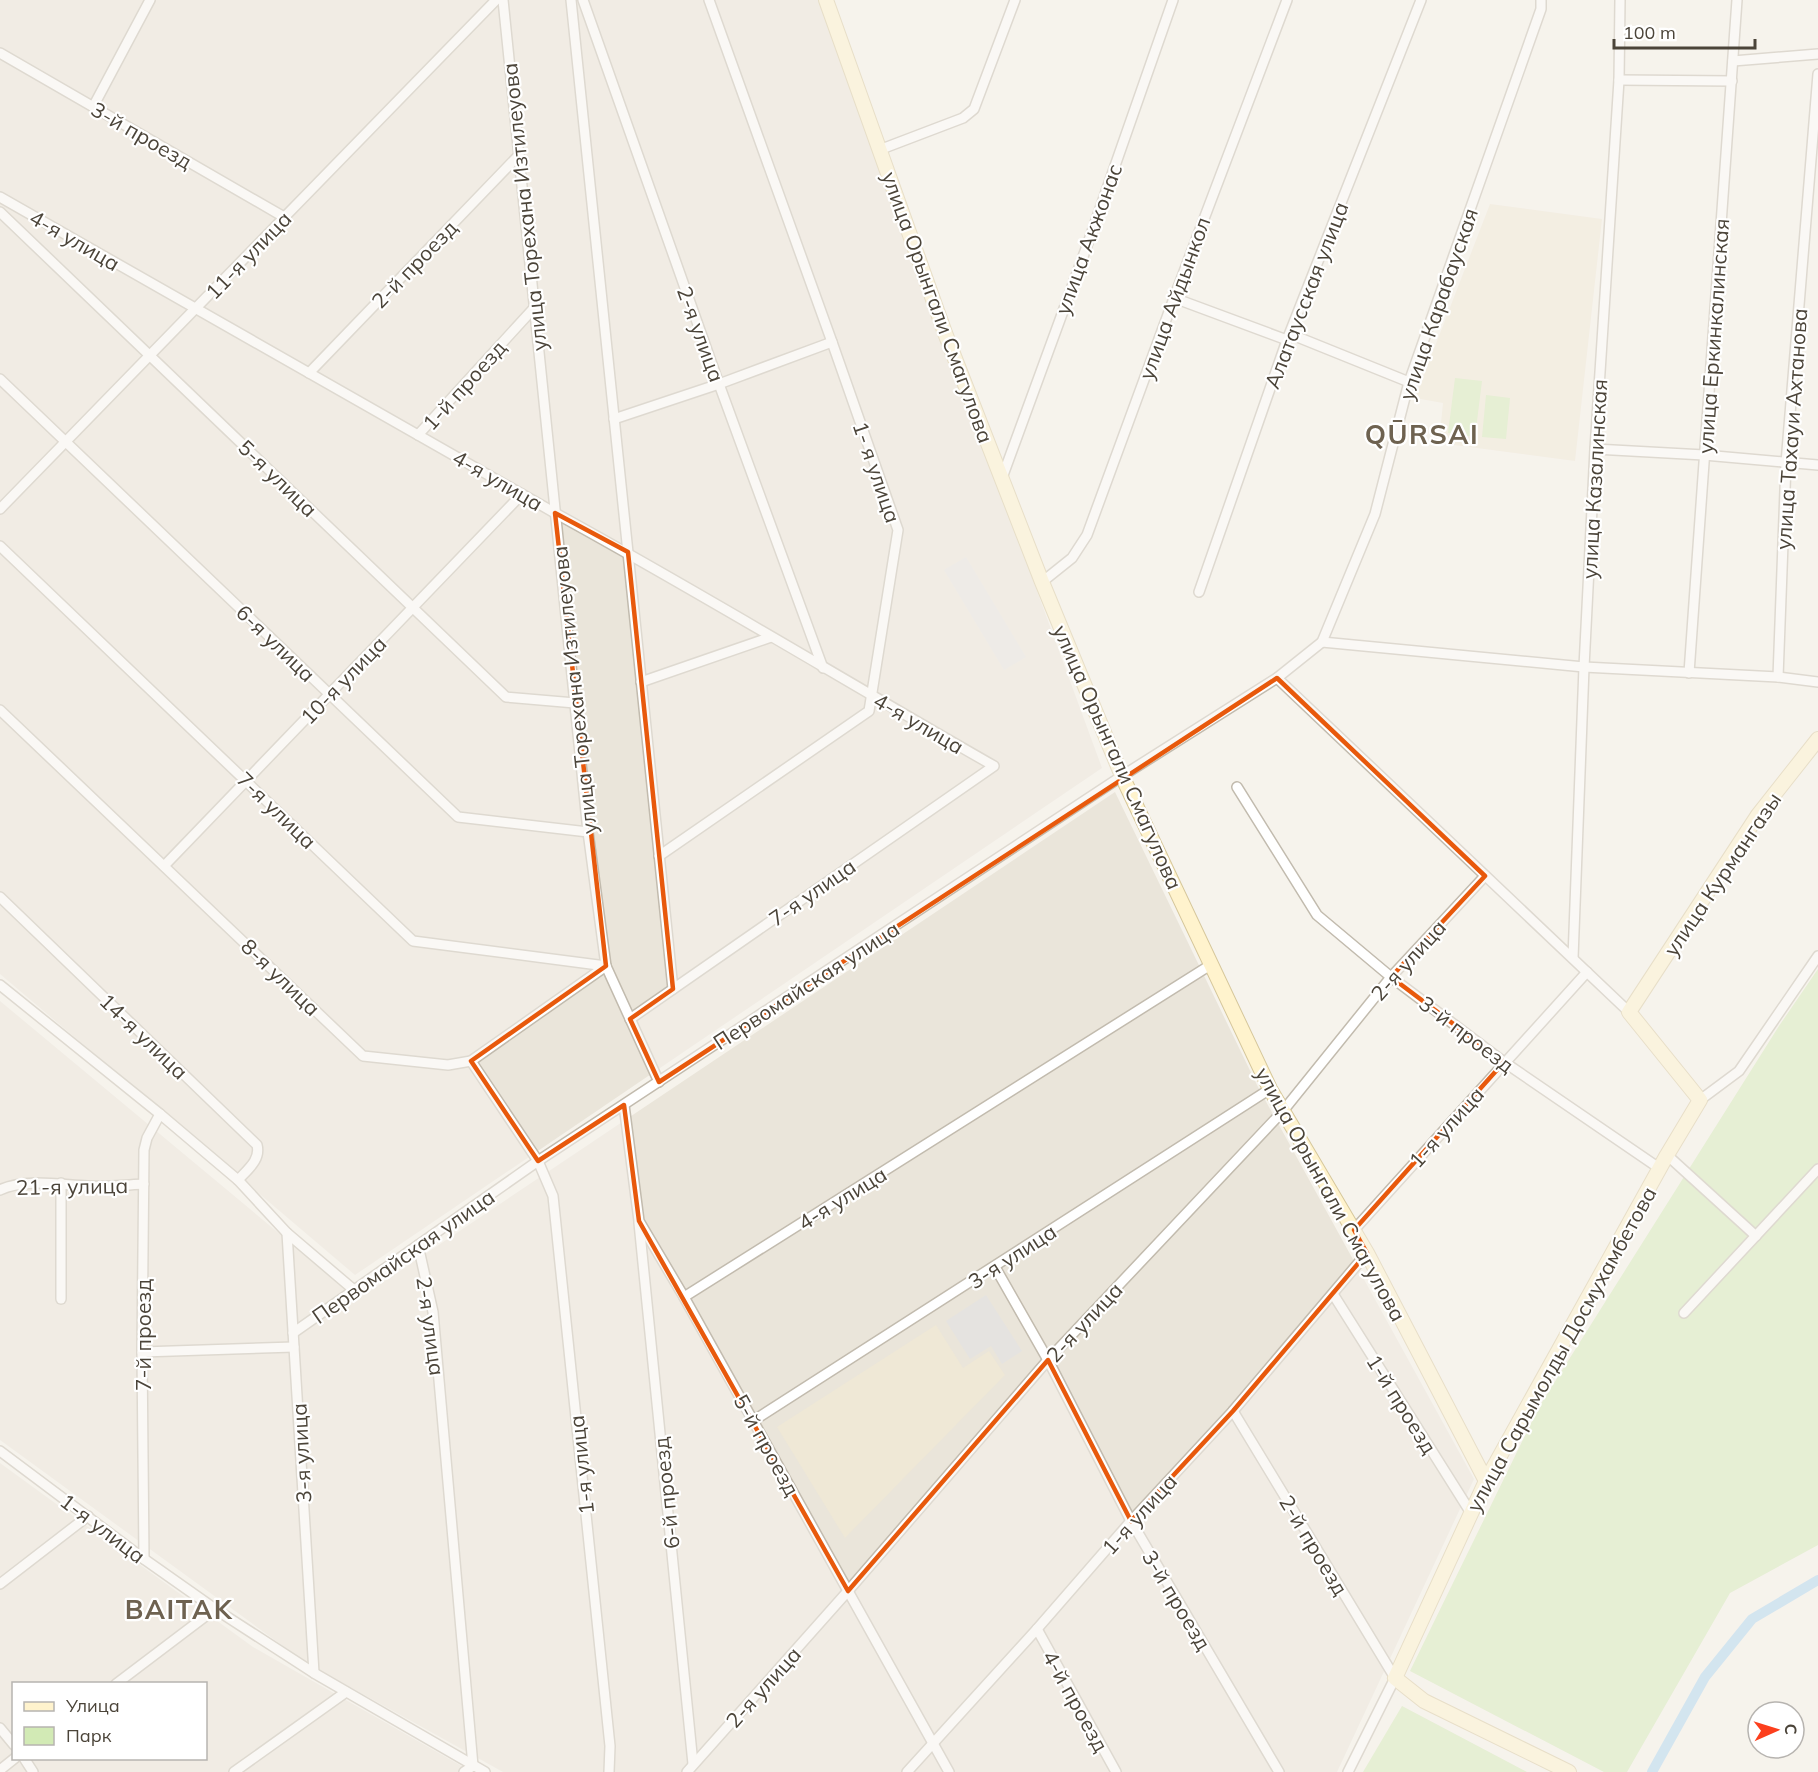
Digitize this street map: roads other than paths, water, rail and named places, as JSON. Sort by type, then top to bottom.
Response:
[{"type":"main road","name":"улица Орынгали Смагулова","points":[[826,0],[945,333],[1042,582],[1122,776],[1270,1089],[1367,1253],[1486,1481]]},
{"type":"main road","name":"улица Курмангазы","points":[[1629,1012],[1758,815],[1818,739]]},
{"type":"main road","points":[[1629,1012],[1700,1100]]},
{"type":"main road","name":"улица Сарымолды Досмухамбетова","points":[[1395,1678],[1486,1481],[1659,1168],[1700,1100]]},
{"type":"main road","points":[[1395,1678],[1424,1701],[1569,1772]]},
{"type":"street","points":[[93,106],[150,0]]},
{"type":"street","name":"11-я улица","points":[[0,509],[496,0]]},
{"type":"street","name":"улица Торехана Изтилеуова","points":[[503,0],[588,832],[606,966],[659,1082]]},
{"type":"street","points":[[571,0],[673,989]]},
{"type":"street","name":"2-я улица","points":[[583,0],[719,384],[823,668]]},
{"type":"street","name":"1- я улица","points":[[659,856],[869,711],[898,530],[709,0]]},
{"type":"street","points":[[879,150],[963,118],[974,109],[1015,0]]},
{"type":"street","name":"улица Акжонас","points":[[1002,478],[1088,243],[1173,0]]},
{"type":"street","name":"улица Айдынкол","points":[[1042,582],[1072,558],[1088,534],[1174,298],[1287,0]]},
{"type":"street","name":"Алатаусская улица","points":[[1199,592],[1289,337],[1421,0]]},
{"type":"street","name":"улица Карабауская","points":[[1322,642],[1375,514],[1409,382],[1541,9],[1541,0]]},
{"type":"street","name":"улица Еркинкалинская","points":[[1689,673],[1737,0]]},
{"type":"street","name":"улица Казалинская","points":[[1573,958],[1595,449],[1619,80],[1617,1]]},
{"type":"street","name":"3-й проезд","points":[[0,52],[284,217]]},
{"type":"street","points":[[1733,61],[1818,54]]},
{"type":"street","name":"улица Тахауи Ахтанова","points":[[1778,677],[1786,463],[1818,74]]},
{"type":"street","points":[[1619,80],[1732,81]]},
{"type":"street","name":"2-й проезд","points":[[309,373],[519,155]]},
{"type":"street","name":"4-я улица","points":[[0,197],[555,513],[628,552],[823,668],[993,765]]},
{"type":"street","name":"5-я улица","points":[[0,212],[506,697],[575,702]]},
{"type":"street","points":[[1174,298],[1289,337],[1409,382]]},
{"type":"street","name":"1-й проезд","points":[[418,435],[534,308]]},
{"type":"street","points":[[614,419],[719,384],[832,342]]},
{"type":"street","name":"6-я улица","points":[[0,379],[458,817],[588,832]]},
{"type":"street","points":[[1595,449],[1704,455],[1818,465]]},
{"type":"street","name":"10-я улица","points":[[164,866],[522,494]]},
{"type":"street","name":"7-я улица","points":[[0,546],[413,940],[606,966]]},
{"type":"street","points":[[641,682],[771,637]]},
{"type":"street","points":[[1322,642],[1584,667],[1778,677],[1818,682]]},
{"type":"street","name":"Первомайская улица","points":[[293,1333],[538,1161],[1122,776],[1277,678],[1322,642]]},
{"type":"street","points":[[1277,678],[1629,1012]]},
{"type":"street","name":"8-я улица","points":[[0,710],[363,1056],[448,1065],[471,1061],[606,966]]},
{"type":"street","name":"7-я улица","points":[[630,1018],[993,765]]},
{"type":"street","name":"3-й проезд","points":[[1237,787],[1317,915],[1391,977],[1504,1062],[1659,1168]]},
{"type":"street","name":"2-я улица","points":[[690,1768],[848,1591],[1048,1360],[1283,1111],[1391,977],[1485,876]]},
{"type":"street","name":"14-я улица","points":[[0,897],[256,1145],[259,1152],[257,1158],[238,1180]]},
{"type":"street","name":"улица Сарымолды Досмухамбетова","points":[[1700,1100],[1739,1071],[1818,956]]},
{"type":"street","name":"4-я улица","points":[[684,1297],[1212,964]]},
{"type":"street","name":"1-я улица","points":[[1354,1230],[1587,972]]},
{"type":"street","points":[[0,985],[238,1180],[286,1233],[354,1290]]},
{"type":"street","name":"1-я улица","points":[[471,1061],[538,1161],[553,1196],[610,1746],[609,1772]]},
{"type":"street","name":"3-я улица","points":[[753,1420],[1270,1089]]},
{"type":"street","name":"5-й проезд","points":[[624,1105],[639,1221],[684,1297],[949,1772]]},
{"type":"street","name":"7-й проезд","points":[[144,1559],[142,1352],[144,1150],[147,1138],[160,1114]]},
{"type":"street","points":[[1667,1155],[1756,1236]]},
{"type":"street","points":[[1684,1313],[1818,1168]]},
{"type":"street","points":[[61,1183],[61,1299]]},
{"type":"street","name":"21-я улица","points":[[0,1190],[9,1185],[144,1184]]},
{"type":"street","name":"6-й проезд","points":[[639,1221],[690,1768]]},
{"type":"street","name":"3-я улица","points":[[286,1233],[314,1673]]},
{"type":"street","name":"2-я улица","points":[[418,1245],[433,1312],[473,1766]]},
{"type":"street","name":"1-я улица","points":[[907,1772],[1131,1521],[1233,1411],[1367,1253]]},
{"type":"street","name":"3-й проезд","points":[[995,1267],[1048,1360],[1131,1521],[1279,1772]]},
{"type":"street","name":"1-й проезд","points":[[1333,1294],[1471,1514]]},
{"type":"street","points":[[142,1352],[294,1347]]},
{"type":"street","name":"2-й проезд","points":[[1233,1411],[1395,1678]]},
{"type":"street","name":"1-я улица","points":[[0,1450],[215,1610],[314,1673],[485,1772]]},
{"type":"street","points":[[0,1584],[88,1516]]},
{"type":"street","points":[[117,1682],[215,1610]]},
{"type":"street","name":"4-й проезд","points":[[1036,1629],[1116,1772]]},
{"type":"street","name":"улица Сарымолды Досмухамбетова","points":[[1348,1772],[1395,1678]]},
{"type":"street","points":[[234,1772],[346,1692]]},
{"type":"street","points":[[0,1728],[12,1743]]},
{"type":"street","points":[[0,1770],[12,1760]]},
{"type":"street","points":[[464,1772],[473,1766]]},
{"type":"waterway","points":[[1652,1772],[1705,1677],[1752,1619],[1818,1580]]},
{"type":"district","name":"QŪRSAI","points":[[1422,434]]},
{"type":"district","name":"BAITAK","points":[[179,1609]]}]
